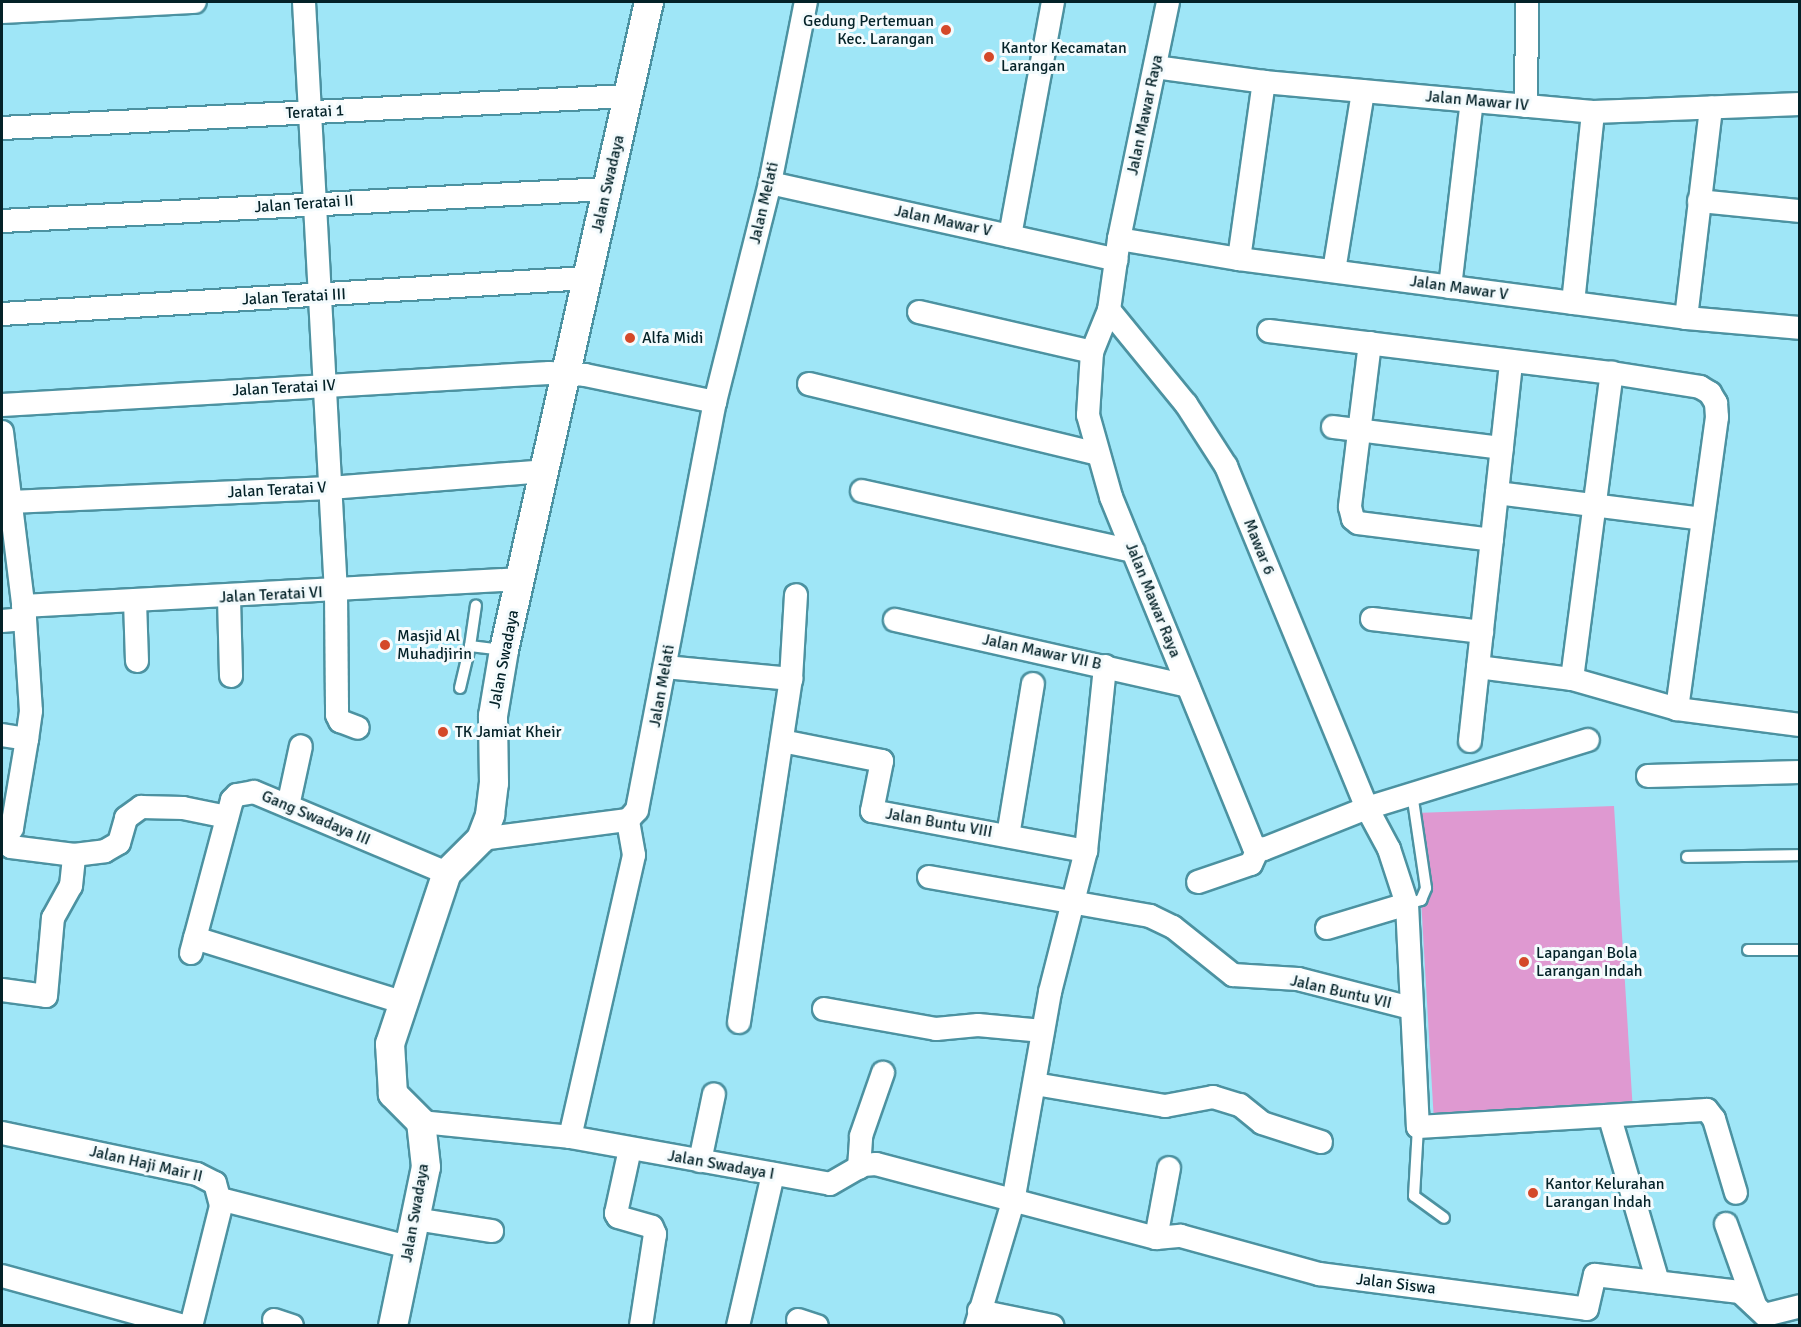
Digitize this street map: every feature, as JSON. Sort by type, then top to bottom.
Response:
[{"type":"street","points":[[2,12],[195,2]]},
{"type":"street","points":[[304,2],[336,592],[337,715],[340,721],[358,728]]},
{"type":"street","name":"Jalan Swadaya","points":[[393,1326],[426,1167],[421,1122],[393,1094],[389,1070],[390,1044],[402,1002],[447,873],[481,839],[492,805],[493,716],[504,650],[649,2]]},
{"type":"street","name":"Jalan Melati","points":[[628,820],[637,810],[642,793],[715,402],[770,183],[806,2]]},
{"type":"street","points":[[1010,236],[1053,2]]},
{"type":"street","name":"Jalan Mawar Raya","points":[[1168,2],[1118,249],[1109,310],[1092,352],[1088,415],[1098,454],[1133,551],[1258,849]]},
{"type":"street","points":[[1526,106],[1527,2]]},
{"type":"street","name":"Jalan Mawar IV","points":[[1155,67],[1264,82],[1593,112],[1800,104]]},
{"type":"street","points":[[1239,259],[1264,82]]},
{"type":"street","points":[[1334,271],[1363,91]]},
{"type":"street","name":"Teratai 1","points":[[2,128],[628,96]]},
{"type":"street","points":[[1450,287],[1472,101]]},
{"type":"street","points":[[1686,318],[1712,107]]},
{"type":"street","points":[[1573,303],[1593,112]]},
{"type":"street","name":"Jalan Mawar V","points":[[770,183],[1010,236],[1118,249],[1239,259],[1686,318],[1800,328]]},
{"type":"street","name":"Jalan Teratai II","points":[[2,221],[314,202],[606,189]]},
{"type":"street","points":[[1699,201],[1800,211]]},
{"type":"street","name":"Jalan Teratai III","points":[[2,314],[587,278]]},
{"type":"street","name":"Mawar 6","points":[[1109,310],[1186,404],[1226,466],[1367,808],[1389,849],[1407,904],[1418,1127]]},
{"type":"street","points":[[919,312],[1092,352]]},
{"type":"street","points":[[1269,330],[1612,373],[1700,387],[1716,403],[1677,709]]},
{"type":"street","points":[[1370,343],[1350,507],[1358,523],[1492,540]]},
{"type":"street","points":[[1470,741],[1511,361]]},
{"type":"street","points":[[566,373],[715,402]]},
{"type":"street","name":"Jalan Teratai IV","points":[[2,405],[490,374],[566,373]]},
{"type":"street","points":[[1572,679],[1612,373]]},
{"type":"street","points":[[809,384],[1098,454]]},
{"type":"street","points":[[1333,427],[1502,448]]},
{"type":"street","points":[[2,442],[24,612],[31,711],[12,828],[2,842],[12,847],[74,855],[105,851],[119,843],[126,818],[141,807],[183,808],[227,817]]},
{"type":"street","name":"Jalan Teratai V","points":[[10,502],[330,488],[544,471]]},
{"type":"street","points":[[862,491],[1133,551]]},
{"type":"street","points":[[1497,493],[1702,519]]},
{"type":"street","name":"Jalan Teratai VI","points":[[2,621],[24,612],[135,601],[336,592],[520,579]]},
{"type":"street","points":[[739,1022],[791,679],[796,595]]},
{"type":"street","points":[[229,598],[231,676]]},
{"type":"street","points":[[135,601],[136,661]]},
{"type":"street","points":[[1372,619],[1482,632]]},
{"type":"street","name":"Jalan Mawar VII B","points":[[895,620],[1188,686]]},
{"type":"street","points":[[1052,1326],[978,1318],[1013,1202],[1050,992],[1086,851],[1105,666]]},
{"type":"street","points":[[665,667],[791,679]]},
{"type":"street","points":[[1478,667],[1572,679],[1677,709],[1800,725]]},
{"type":"street","points":[[1008,836],[1033,684]]},
{"type":"street","points":[[2,735],[27,739]]},
{"type":"street","points":[[1198,882],[1251,864],[1258,849],[1367,808],[1588,740]]},
{"type":"street","name":"Jalan Buntu VIII","points":[[782,741],[882,761],[872,812],[1086,851]]},
{"type":"street","points":[[288,806],[301,746]]},
{"type":"street","points":[[1648,776],[1800,772]]},
{"type":"street","name":"Gang Swadaya III","points":[[402,1002],[193,945],[232,800],[245,793],[254,792],[447,873]]},
{"type":"street","points":[[481,839],[628,820],[634,855],[570,1137]]},
{"type":"street","points":[[2,990],[46,996],[53,918],[71,886],[74,855]]},
{"type":"street","name":"Jalan Buntu VII","points":[[929,877],[1074,905],[1150,916],[1173,927],[1233,975],[1298,979],[1411,1008]]},
{"type":"street","points":[[1328,928],[1407,904]]},
{"type":"street","points":[[824,1009],[936,1029],[978,1025],[1043,1031]]},
{"type":"street","points":[[859,1168],[861,1136],[883,1073]]},
{"type":"street","points":[[1035,1084],[1165,1106],[1213,1097],[1240,1105],[1262,1123],[1321,1142]]},
{"type":"street","points":[[700,1161],[714,1094]]},
{"type":"street","points":[[1418,1127],[1710,1112],[1736,1193]]},
{"type":"street","points":[[1610,1118],[1658,1282]]},
{"type":"street","name":"Jalan Swadaya I","points":[[421,1122],[570,1137],[830,1184],[859,1168],[876,1164],[1013,1202]]},
{"type":"street","name":"Jalan Haji Mair II","points":[[2,1133],[206,1176],[219,1189],[220,1199],[191,1326]]},
{"type":"street","points":[[630,1149],[616,1212],[618,1217],[652,1227],[656,1234],[641,1326]]},
{"type":"street","points":[[1156,1238],[1169,1168]]},
{"type":"street","points":[[738,1326],[773,1174]]},
{"type":"street","points":[[220,1199],[409,1247]]},
{"type":"street","name":"Jalan Siswa","points":[[1013,1202],[1156,1238],[1181,1236],[1319,1274],[1562,1316],[1587,1310],[1595,1275],[1740,1292],[1765,1315],[1800,1306]]},
{"type":"street","points":[[415,1219],[492,1231]]},
{"type":"street","points":[[1726,1224],[1755,1305]]},
{"type":"street","points":[[2,1276],[184,1326]]},
{"type":"lane","points":[[459,688],[470,646],[477,605]]},
{"type":"lane","points":[[470,646],[504,650]]},
{"type":"lane","points":[[1407,904],[1420,900],[1426,888],[1412,793]]},
{"type":"lane","points":[[1687,858],[1800,855]]},
{"type":"lane","points":[[1748,950],[1800,950]]},
{"type":"lane","points":[[1418,1127],[1414,1196],[1444,1218]]},
{"type":"shaded area","name":"Lapangan Bola Larangan Indah","points":[[1614,806],[1633,1112],[1434,1122],[1416,813]]},
{"type":"place","name":"Gedung Pertemuan Kec. Larangan","points":[[946,30]]},
{"type":"place","name":"Kantor Kecamatan Larangan","points":[[989,57]]},
{"type":"place","name":"Alfa Midi","points":[[630,338]]},
{"type":"place","name":"Masjid Al Muhadjirin","points":[[385,645]]},
{"type":"place","name":"TK Jamiat Kheir","points":[[443,732]]},
{"type":"place","name":"Lapangan Bola Larangan Indah","points":[[1524,962]]},
{"type":"place","name":"Kantor Kelurahan Larangan Indah","points":[[1533,1193]]}]
